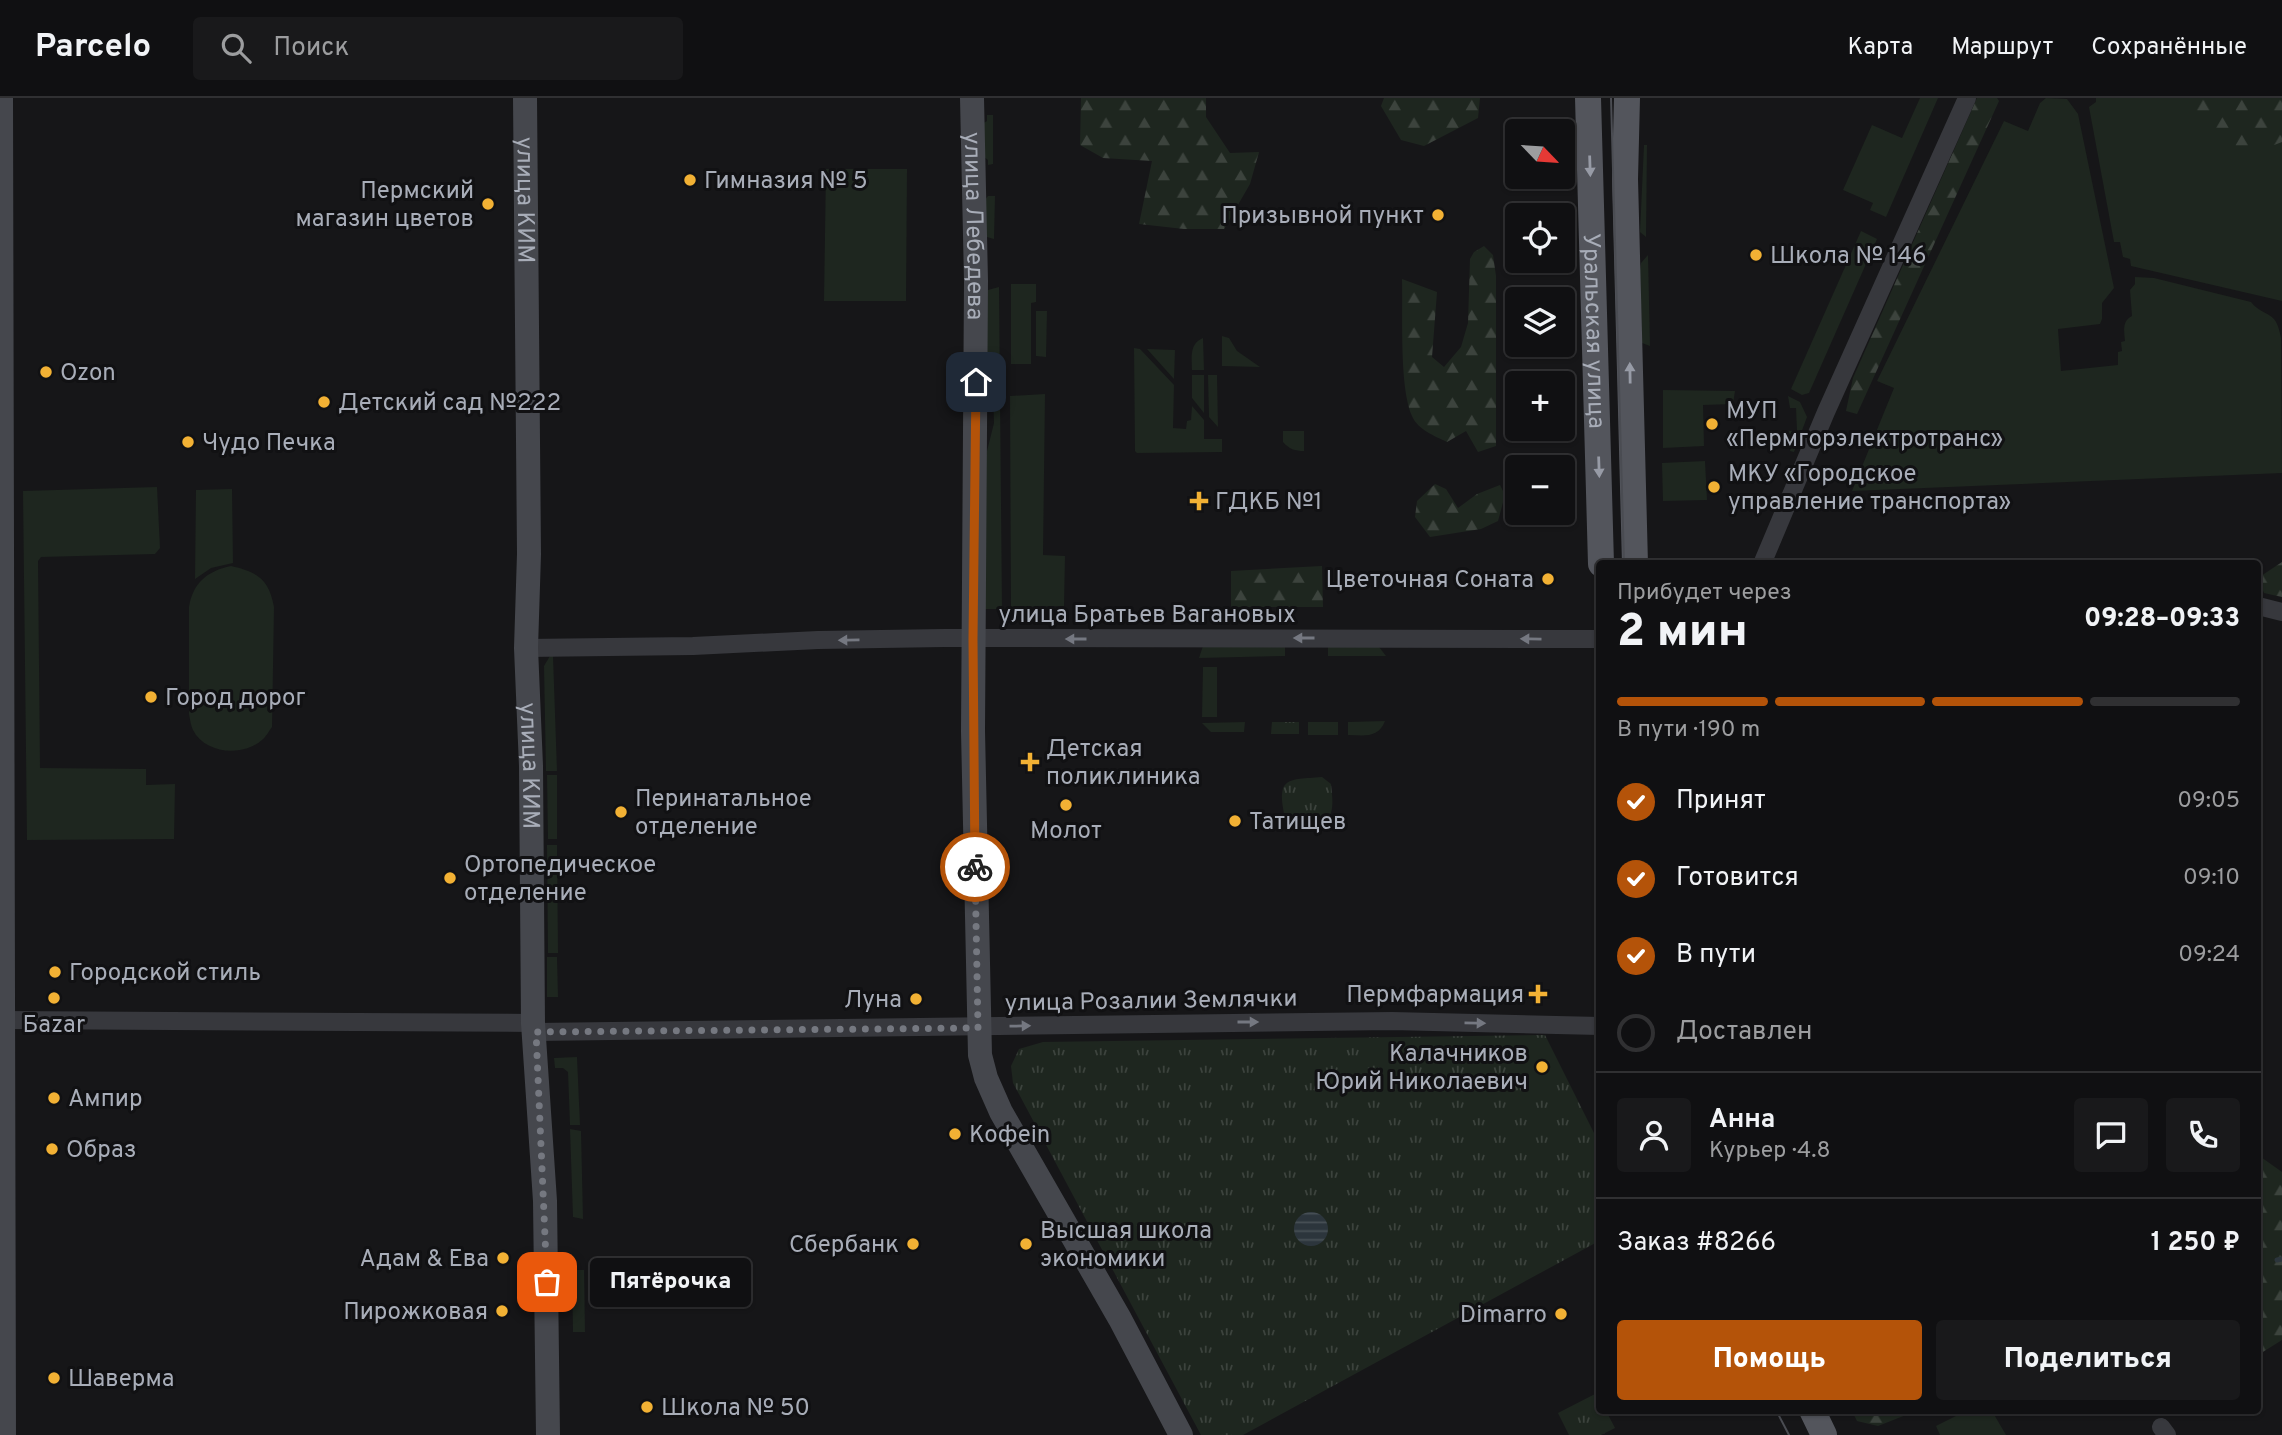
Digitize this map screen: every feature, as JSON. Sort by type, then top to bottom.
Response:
[{"type":"main road","name":"Уральская улица","points":[[1588,98],[1601,560]]},
{"type":"main road","name":"Уральская улица","points":[[1627,98],[1625,179],[1635,560]]},
{"type":"main road","points":[[1814,1414],[1824,1435]]},
{"type":"street","points":[[1,98],[4,1435]]},
{"type":"street","name":"улица КИМ","points":[[525,98],[529,554],[526,648],[531,766],[535,1028],[545,1201],[548,1435]]},
{"type":"street","name":"улица Лебедева","points":[[972,98],[976,281],[973,639],[980,1055],[1001,1112],[1120,1319],[1181,1435]]},
{"type":"street","points":[[1764,560],[1967,98]]},
{"type":"street","points":[[2261,607],[2282,612]]},
{"type":"street","name":"улица Братьев Вагановых","points":[[526,648],[693,646],[818,640],[1596,639]]},
{"type":"street","name":"улица Розалии Землячки","points":[[3,1020],[535,1028],[978,1028],[1392,1021],[1596,1026]]},
{"type":"green space","points":[[1081,98],[1206,98],[1206,117],[1230,153],[1259,152],[1250,184],[1224,229],[1184,229],[1139,224],[1152,161],[1103,158],[1080,145]]},
{"type":"green space","points":[[1384,98],[1480,98],[1478,118],[1424,146],[1401,140],[1381,106]]},
{"type":"green space","points":[[1920,98],[1938,98],[1886,217],[1870,210],[1873,203],[1843,190],[1872,125],[1902,138]]},
{"type":"green space","points":[[1977,98],[1997,98],[1999,101],[1857,414],[1846,411],[1853,378]]},
{"type":"green space","points":[[2046,98],[2067,99],[2078,114],[2114,288],[2102,303],[2100,324],[2058,329],[2061,371],[2118,365],[2118,352],[2122,351],[2121,342],[2125,341],[2125,323],[2132,316],[2130,290],[2135,284],[2135,277],[2154,278],[2251,302],[2273,318],[2281,338],[2282,473],[1852,491],[1894,388],[1877,381],[2004,121],[2028,131],[2040,103]]},
{"type":"green space","points":[[2096,98],[2282,98],[2282,301],[2131,266],[2130,259],[2123,257],[2120,242],[2114,242],[2089,107],[2096,102]]},
{"type":"green space","points":[[2185,98],[2282,98],[2282,142],[2269,147],[2228,147]]},
{"type":"green space","points":[[987,115],[993,115],[993,164],[988,165],[988,160],[979,153],[979,126],[987,121]]},
{"type":"green space","points":[[1644,145],[1647,145],[1646,237],[1640,232]]},
{"type":"green space","points":[[826,169],[907,169],[906,301],[824,301]]},
{"type":"green space","points":[[988,196],[995,196],[994,239],[983,236],[980,206]]},
{"type":"green space","points":[[1861,231],[1877,239],[1809,393],[1802,395],[1791,389]]},
{"type":"green space","points":[[1484,246],[1493,255],[1496,276],[1496,446],[1478,452],[1466,431],[1447,442],[1423,429],[1412,416],[1403,369],[1402,279],[1437,292],[1432,357],[1444,367],[1461,347],[1468,323],[1470,259],[1474,252]]},
{"type":"green space","points":[[1648,255],[1650,346],[1642,343],[1640,270],[1641,263]]},
{"type":"green space","points":[[1011,284],[1036,284],[1036,302],[1031,303],[1031,364],[1011,364]]},
{"type":"green space","points":[[999,287],[1002,609],[985,609],[984,463],[994,423],[993,390],[985,361],[988,290]]},
{"type":"green space","points":[[1036,311],[1047,311],[1046,357],[1036,356]]},
{"type":"green space","points":[[1222,336],[1229,338],[1237,351],[1260,367],[1222,366]]},
{"type":"green space","points":[[1203,338],[1204,370],[1192,370],[1193,347]]},
{"type":"green space","points":[[1134,348],[1140,349],[1174,385],[1173,428],[1186,429],[1187,421],[1191,420],[1192,406],[1204,420],[1204,439],[1222,439],[1222,452],[1135,451]]},
{"type":"green space","points":[[1147,349],[1175,350],[1174,379]]},
{"type":"green space","points":[[1192,375],[1204,375],[1204,413],[1192,398]]},
{"type":"green space","points":[[1208,375],[1217,375],[1218,427],[1209,417]]},
{"type":"green space","points":[[1663,390],[1735,391],[1733,404],[1703,405],[1704,446],[1663,448]]},
{"type":"green space","points":[[1045,394],[1043,555],[1065,556],[1064,606],[1011,607],[1010,396]]},
{"type":"green space","points":[[1788,396],[1800,402],[1807,417],[1794,452],[1790,451],[1789,431],[1797,431],[1796,408],[1790,408]]},
{"type":"green space","points":[[1283,431],[1304,431],[1304,451],[1292,449],[1285,444]]},
{"type":"green space","points":[[1705,461],[1707,500],[1663,501],[1662,463]]},
{"type":"green space","points":[[1435,484],[1446,489],[1458,508],[1477,494],[1500,485],[1505,495],[1498,521],[1481,529],[1430,537],[1415,517],[1417,501]]},
{"type":"green space","points":[[157,487],[160,548],[155,554],[41,557],[38,561],[40,768],[146,769],[146,785],[175,784],[174,839],[27,840],[23,491]]},
{"type":"green space","points":[[232,489],[233,563],[211,568],[195,579],[196,490]]},
{"type":"green space","points":[[2282,562],[2282,597],[2264,593],[2261,576]]},
{"type":"green space","points":[[231,566],[255,574],[261,579],[269,590],[274,607],[272,727],[263,739],[254,745],[235,751],[206,744],[193,730],[189,714],[191,599],[202,579]]},
{"type":"green space","points":[[1322,566],[1323,607],[1231,607],[1231,571]]},
{"type":"green space","points":[[1203,646],[1285,646],[1285,656],[1199,658]]},
{"type":"green space","points":[[1328,646],[1379,647],[1386,656],[1328,656]]},
{"type":"green space","points":[[550,656],[553,656],[557,771],[546,771],[544,666]]},
{"type":"green space","points":[[1203,667],[1217,667],[1217,717],[1202,717]]},
{"type":"green space","points":[[1385,721],[1379,731],[1374,733],[1348,735],[1348,722]]},
{"type":"green space","points":[[1245,722],[1244,732],[1211,732],[1202,723]]},
{"type":"green space","points":[[1272,722],[1299,722],[1299,734],[1271,734]]},
{"type":"green space","points":[[1308,722],[1338,722],[1338,735],[1308,735]]},
{"type":"green space","points":[[547,775],[557,775],[557,839],[548,839]]},
{"type":"green space","points":[[1322,777],[1331,784],[1332,808],[1327,821],[1292,822],[1285,817],[1282,794],[1287,783]]},
{"type":"green space","points":[[547,845],[557,845],[558,953],[548,953]]},
{"type":"green space","points":[[547,957],[557,957],[558,997],[547,997]]},
{"type":"green space","points":[[1545,1035],[1596,1137],[1596,1243],[1243,1435],[1201,1435],[1013,1083],[1011,1066],[1019,1049],[1043,1042]]},
{"type":"green space","points":[[577,1057],[580,1125],[570,1125],[568,1072],[563,1068],[555,1068],[554,1058]]},
{"type":"green space","points":[[570,1129],[581,1131],[583,1219],[573,1217]]},
{"type":"green space","points":[[2261,1157],[2282,1172],[2282,1340],[2261,1353]]},
{"type":"green space","points":[[572,1270],[584,1270],[585,1332],[573,1332]]},
{"type":"green space","points":[[1596,1394],[1596,1414],[1608,1414],[1615,1428],[1601,1435],[1569,1435],[1558,1413]]},
{"type":"green space","points":[[1854,1414],[1908,1414],[1878,1426],[1857,1421]]},
{"type":"green space","points":[[1960,1414],[1994,1414],[2006,1435],[1940,1435],[1936,1426]]},
{"type":"shaded area","points":[[1311,1212],[1323,1217],[1328,1229],[1323,1241],[1311,1246],[1299,1241],[1294,1229],[1299,1217]]},
{"type":"waterway","points":[[2277,1260],[2282,1259]]},
{"type":"tram line","points":[[1611,98],[1624,560]]},
{"type":"tram line","points":[[1778,1414],[1789,1435]]},
{"type":"way so far","points":[[547,1282],[536,1032],[978,1028],[975,867]]},
{"type":"place","name":"Гимназия № 5","points":[[690,180]]},
{"type":"place","name":"Пермский магазин цветов","points":[[488,204]]},
{"type":"place","name":"Призывной пункт","points":[[1438,215]]},
{"type":"place","name":"Школа № 146","points":[[1756,255]]},
{"type":"place","name":"Ozon","points":[[46,372]]},
{"type":"place","name":"Детский сад №222","points":[[324,402]]},
{"type":"place","name":"МУП «Пермгорэлектротранс»","points":[[1712,424]]},
{"type":"place","name":"Чудо Печка","points":[[188,442]]},
{"type":"place","name":"МКУ «Городское управление транспорта»","points":[[1714,487]]},
{"type":"place","name":"ГДКБ №1","points":[[1199,501]]},
{"type":"place","name":"Цветочная Соната","points":[[1548,579]]},
{"type":"place","name":"Город дорог","points":[[151,697]]},
{"type":"place","name":"Детская поликлиника","points":[[1030,762]]},
{"type":"place","name":"Молот","points":[[1066,805]]},
{"type":"place","name":"Перинатальное отделение","points":[[621,812]]},
{"type":"place","name":"Татищев","points":[[1235,821]]},
{"type":"place","name":"Ортопедическое отделение","points":[[450,878]]},
{"type":"place","name":"Городской стиль","points":[[55,972]]},
{"type":"place","name":"Пермфармация","points":[[1538,994]]},
{"type":"place","name":"Бazar","points":[[54,998]]},
{"type":"place","name":"Луна","points":[[916,999]]},
{"type":"place","name":"Калачников Юрий Николаевич","points":[[1542,1067]]},
{"type":"place","name":"Ампир","points":[[54,1098]]},
{"type":"place","name":"Кофеin","points":[[955,1134]]},
{"type":"place","name":"Образ","points":[[52,1149]]},
{"type":"place","name":"Сбербанк","points":[[913,1244]]},
{"type":"place","name":"Высшая школа экономики","points":[[1026,1244]]},
{"type":"place","name":"Адам & Ева","points":[[503,1258]]},
{"type":"place","name":"Пятёрочка","points":[[547,1282]]},
{"type":"place","name":"Пирожковая","points":[[502,1311]]},
{"type":"place","name":"Dimarro","points":[[1561,1314]]},
{"type":"place","name":"Шаверма","points":[[54,1378]]},
{"type":"place","name":"Школа № 50","points":[[647,1407]]},
{"type":"route","points":[[975,867],[973,639],[976,382]]}]
